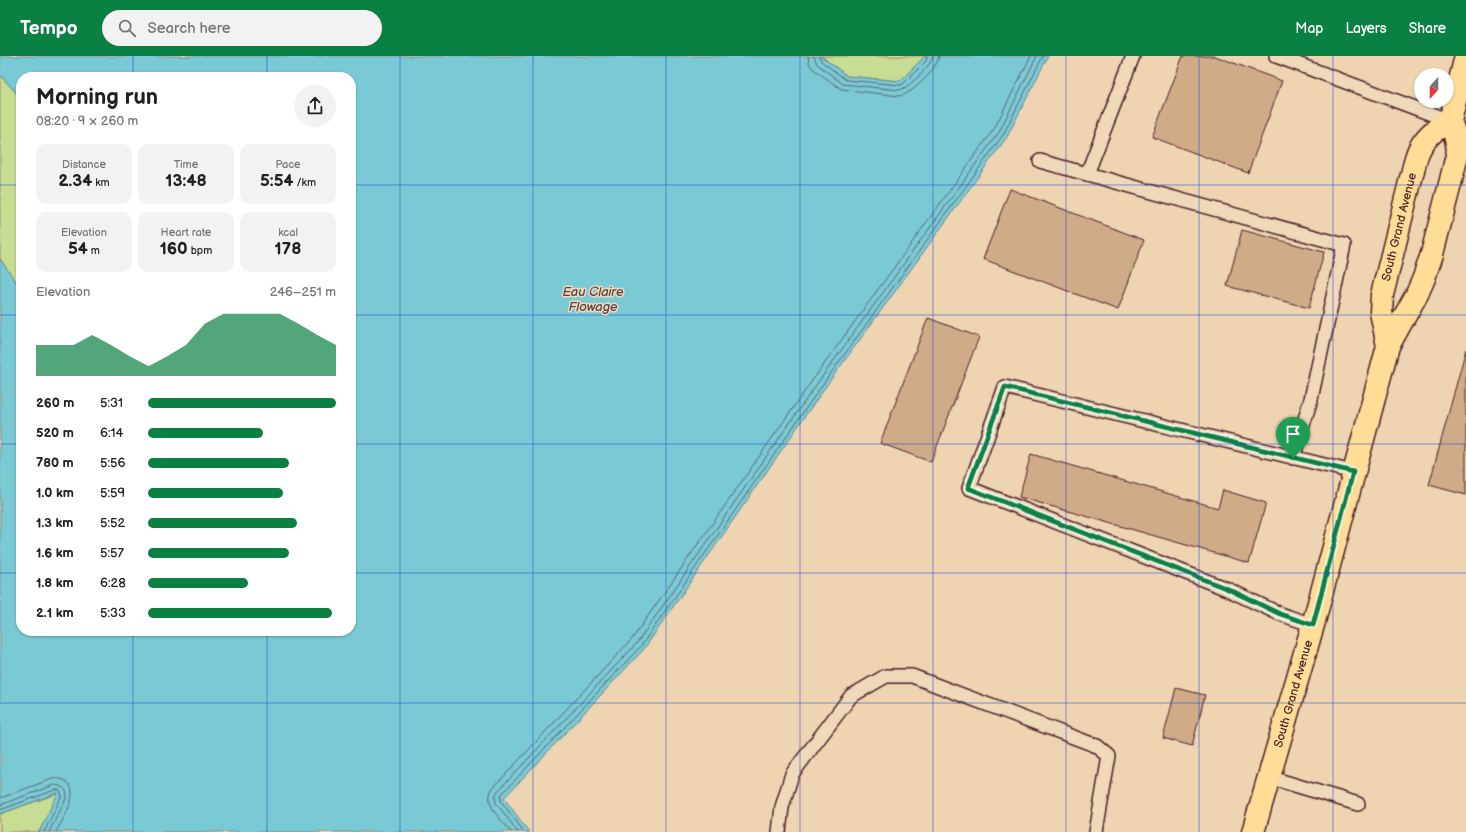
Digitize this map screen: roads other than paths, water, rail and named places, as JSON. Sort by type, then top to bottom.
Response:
[{"type":"main road","points":[[1450,121],[1466,56]]},
{"type":"main road","name":"South Grand Avenue","points":[[1253,832],[1313,625],[1388,346],[1417,294],[1432,254],[1458,151],[1458,142],[1450,121],[1434,130],[1428,136],[1420,148],[1416,158],[1382,295],[1381,312],[1388,346]]},
{"type":"lane","points":[[1087,174],[1133,56]]},
{"type":"lane","points":[[1276,56],[1450,121]]},
{"type":"lane","points":[[1040,161],[1344,245],[1311,399],[1293,458]]},
{"type":"lane","points":[[1313,625],[1280,614],[1228,589],[968,488],[1005,387],[1353,472]]},
{"type":"lane","points":[[779,832],[782,807],[792,774],[851,696],[886,676],[912,676],[1097,746],[1109,756],[1096,832]]},
{"type":"lane","points":[[1268,777],[1358,804]]},
{"type":"water","name":"Eau Claire Flowage","points":[[0,56],[821,56],[847,76],[900,81],[925,56],[1048,56],[1007,137],[821,393],[644,649],[504,798],[529,832],[39,832],[58,793],[0,814],[0,259],[16,282],[16,636],[356,636],[356,72],[16,72],[16,93],[0,75]]}]
